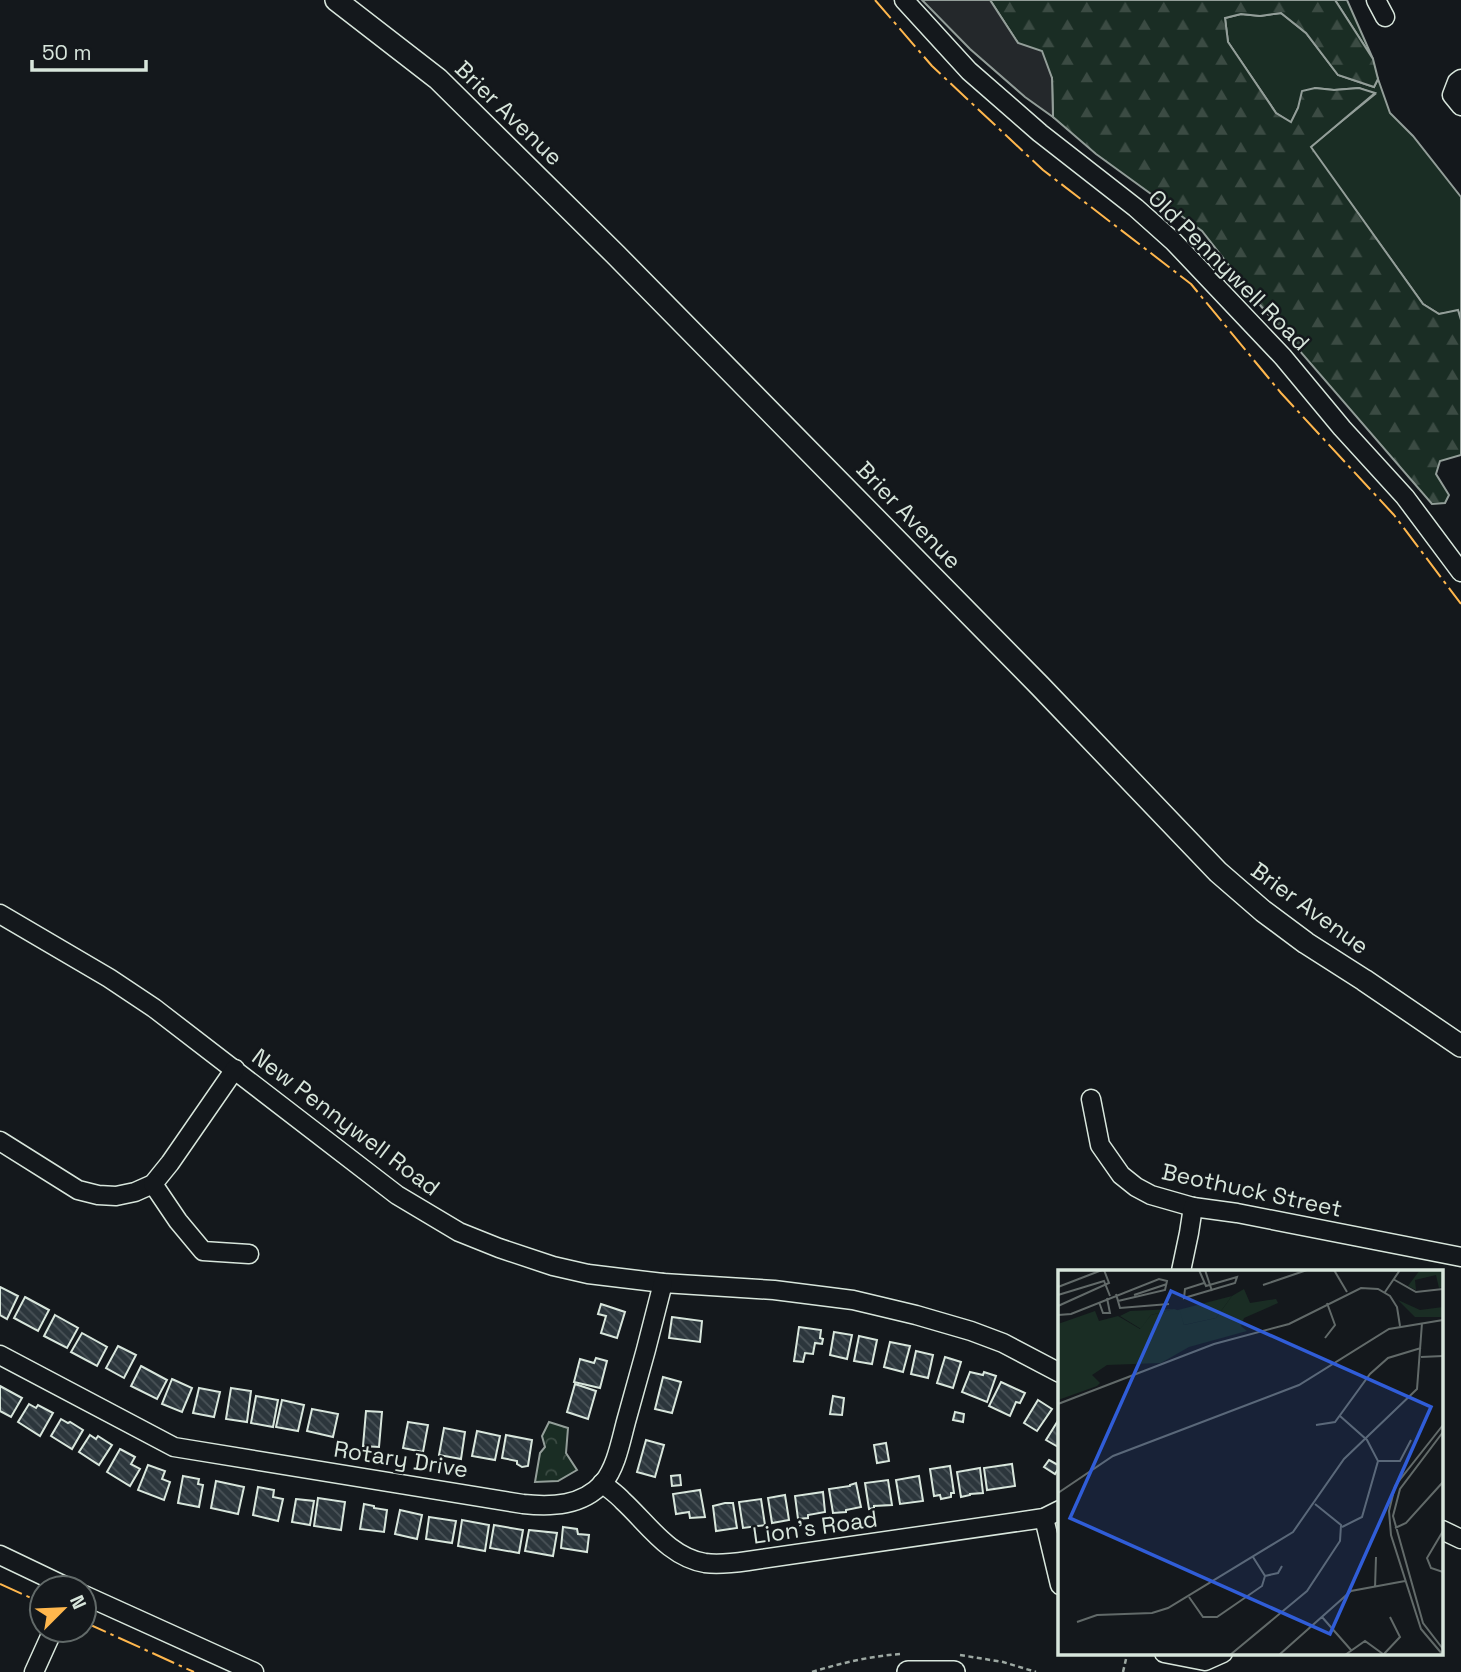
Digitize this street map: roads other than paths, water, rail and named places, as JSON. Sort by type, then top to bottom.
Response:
[{"type":"main road","name":"Brier Avenue","points":[[336,0],[438,79],[607,245],[1218,872],[1263,911],[1307,943],[1461,1046]]},
{"type":"main road","points":[[908,1672],[954,1672]]},
{"type":"street","name":"Old Pennywell Road","points":[[904,0],[969,71],[1040,133],[1136,208],[1182,250],[1283,358],[1405,497],[1461,572]]},
{"type":"street","points":[[1376,0],[1385,17]]},
{"type":"street","points":[[1461,79],[1452,95],[1461,106]]},
{"type":"street","name":"New Pennywell Road","points":[[0,914],[109,978],[154,1008],[397,1195],[459,1232],[554,1266],[588,1274],[663,1283],[774,1290],[853,1300],[971,1331],[1003,1343],[1058,1372]]},
{"type":"street","points":[[0,1141],[78,1190],[116,1196],[135,1192],[153,1184],[170,1163],[234,1069]]},
{"type":"street","name":"Beothuck Street","points":[[1091,1099],[1100,1145],[1121,1175],[1151,1195],[1193,1207],[1461,1256]]},
{"type":"street","points":[[153,1184],[203,1251],[249,1254]]},
{"type":"street","points":[[1181,1270],[1193,1207]]},
{"type":"street","name":"Rotary Drive","points":[[0,1355],[157,1439],[184,1449],[543,1506],[557,1506],[586,1496],[602,1483],[616,1458],[663,1283]]},
{"type":"street","name":"Lion's Road","points":[[602,1483],[622,1499],[668,1546],[687,1558],[706,1563],[748,1561],[1052,1514]]},
{"type":"street","points":[[1052,1514],[1058,1567]]},
{"type":"street","points":[[1444,1531],[1461,1539]]},
{"type":"street","points":[[0,1555],[40,1574]]},
{"type":"street","points":[[98,1601],[254,1672]]},
{"type":"street","points":[[34,1672],[47,1644]]},
{"type":"street","points":[[1169,1654],[1205,1661],[1221,1654]]}]
